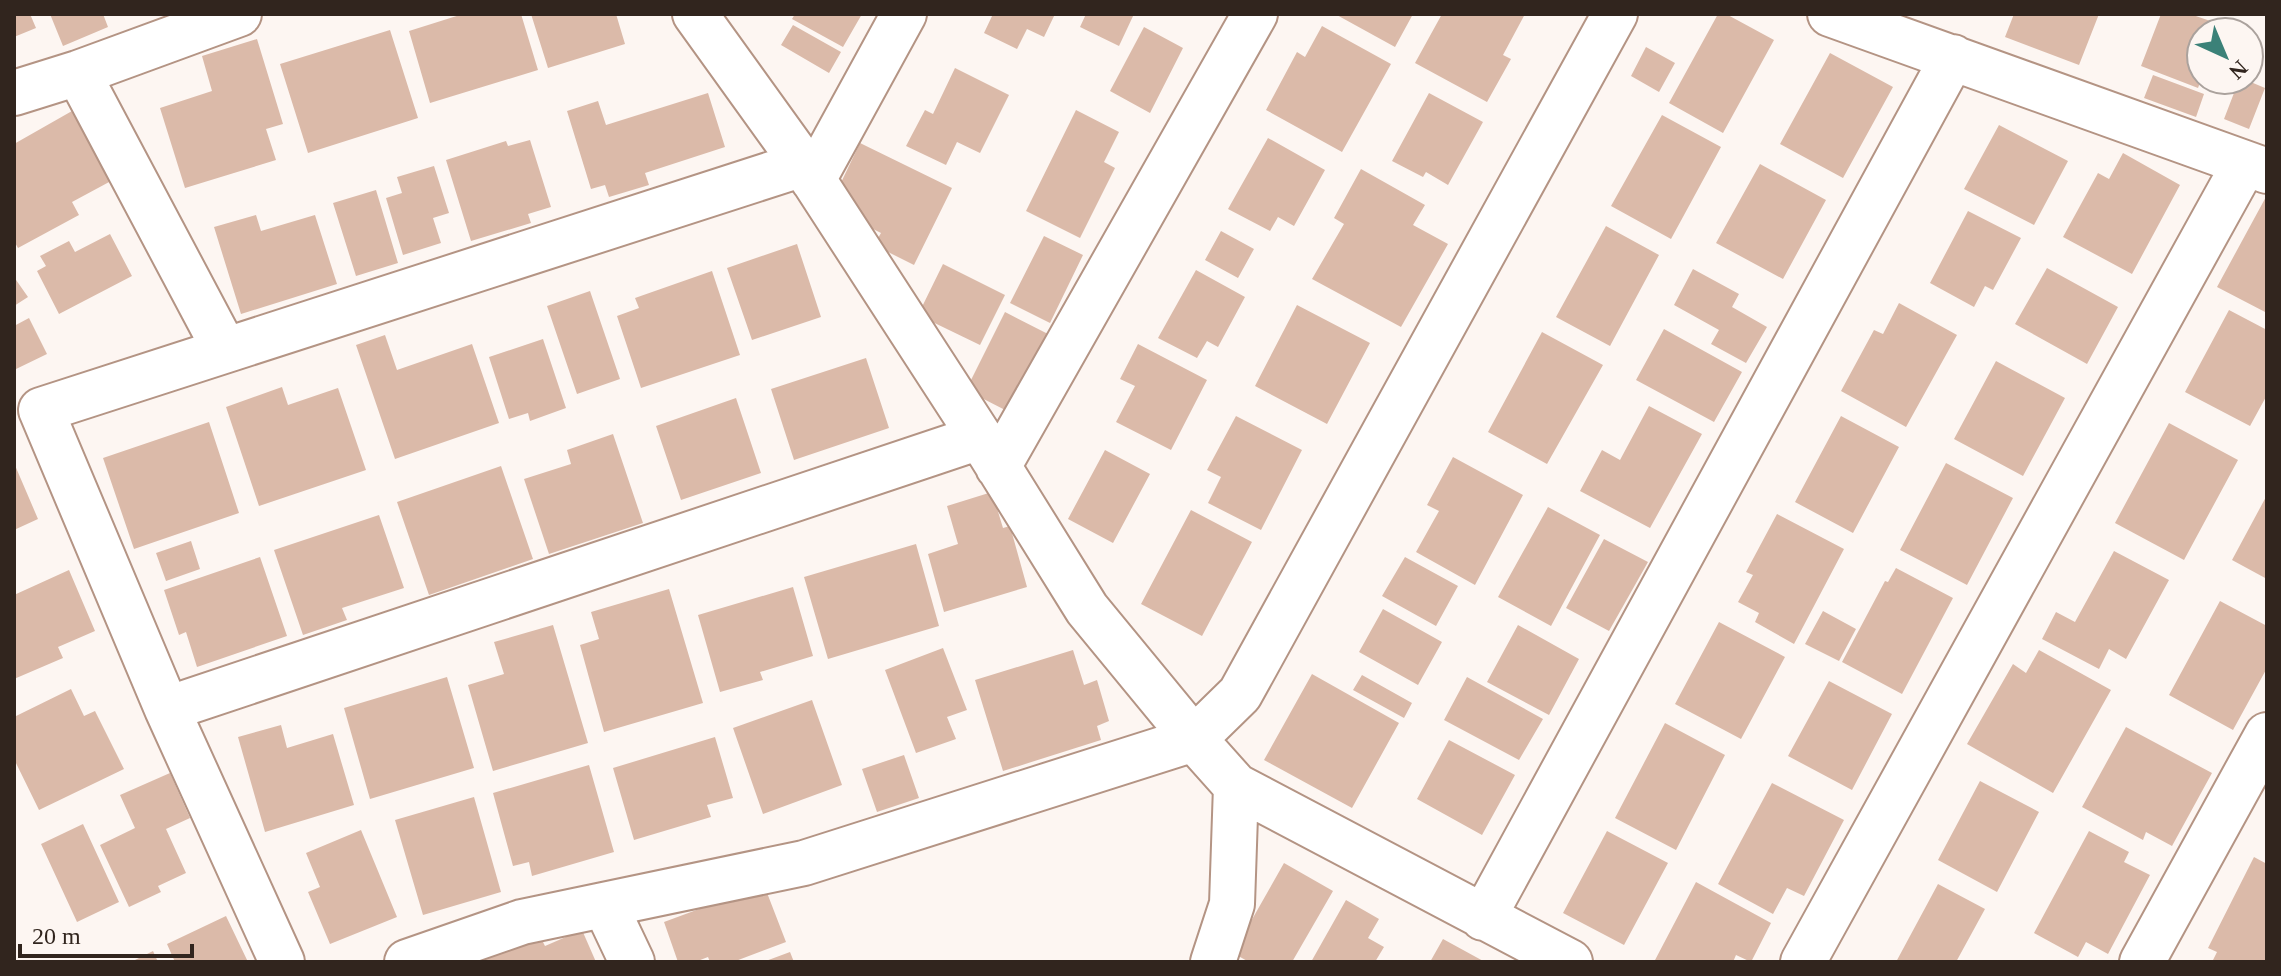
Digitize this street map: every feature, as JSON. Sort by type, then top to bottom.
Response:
[{"type":"street","points":[[695,14],[808,172],[1087,609],[1236,786],[1569,962]]},
{"type":"street","points":[[282,962],[167,709],[41,410],[225,350],[808,172],[904,14]]},
{"type":"street","points":[[167,709],[989,452],[1255,14]]},
{"type":"street","points":[[407,962],[522,922],[804,863],[1194,739],[1240,694],[1615,14]]},
{"type":"street","points":[[1803,962],[2256,167],[1830,14]]},
{"type":"street","points":[[14,93],[78,73],[234,15]]},
{"type":"street","points":[[1483,918],[1953,57]]},
{"type":"street","points":[[78,73],[225,350]]},
{"type":"street","points":[[2142,962],[2267,735]]},
{"type":"street","points":[[1213,962],[1232,904],[1236,786]]},
{"type":"street","points":[[605,905],[632,962]]},
{"type":"building","points":[[14,14],[30,14],[36,28],[14,37]]},
{"type":"building","points":[[50,14],[103,14],[108,27],[63,46]]},
{"type":"building","points":[[463,14],[521,14],[538,70],[430,103],[409,31]]},
{"type":"building","points":[[531,14],[616,14],[625,44],[548,68]]},
{"type":"building","points":[[795,14],[862,14],[843,47],[792,19]]},
{"type":"building","points":[[993,14],[1055,14],[1044,37],[1027,29],[1017,49],[984,33]]},
{"type":"building","points":[[1086,14],[1134,14],[1119,46],[1080,27]]},
{"type":"building","points":[[1335,14],[1413,14],[1395,47]]},
{"type":"building","points":[[1442,14],[1525,14],[1503,55],[1511,59],[1487,102],[1415,63]]},
{"type":"building","points":[[1718,14],[1726,14],[1774,40],[1723,133],[1669,103]]},
{"type":"building","points":[[2014,14],[2099,14],[2079,65],[2005,37]]},
{"type":"building","points":[[2161,14],[2196,16],[2185,16],[2185,83],[2141,66]]},
{"type":"building","points":[[793,25],[841,52],[829,73],[781,45]]},
{"type":"building","points":[[1322,26],[1391,64],[1342,152],[1266,110],[1297,52],[1305,57]]},
{"type":"building","points":[[1144,27],[1183,48],[1150,113],[1110,91]]},
{"type":"building","points":[[390,30],[418,118],[308,153],[280,64]]},
{"type":"building","points":[[257,39],[283,124],[266,129],[276,160],[185,188],[160,108],[212,91],[202,56]]},
{"type":"building","points":[[1646,47],[1675,63],[1659,92],[1631,76]]},
{"type":"building","points":[[1830,53],[1893,87],[1843,178],[1780,144]]},
{"type":"building","points":[[955,68],[1009,95],[980,153],[957,142],[946,165],[906,146],[925,110],[933,114]]},
{"type":"building","points":[[2153,75],[2185,87],[2185,96],[2203,96],[2196,117],[2144,98]]},
{"type":"building","points":[[708,93],[725,147],[645,173],[649,185],[609,197],[605,185],[591,189],[567,111],[598,101],[606,125]]},
{"type":"building","points":[[1429,93],[1483,122],[1448,185],[1426,172],[1423,177],[1392,161]]},
{"type":"building","points":[[2233,96],[2262,96],[2249,129],[2224,119]]},
{"type":"building","points":[[1076,110],[1119,132],[1104,162],[1115,168],[1080,238],[1026,211]]},
{"type":"building","points":[[72,111],[111,181],[72,202],[79,215],[18,248],[14,241],[14,144]]},
{"type":"building","points":[[1662,115],[1721,147],[1671,239],[1611,206]]},
{"type":"building","points":[[1999,125],[2068,161],[2034,225],[1964,189]]},
{"type":"building","points":[[1268,138],[1325,170],[1294,226],[1278,217],[1270,231],[1228,209]]},
{"type":"building","points":[[530,140],[551,207],[528,214],[531,223],[471,241],[446,160],[506,141],[508,146]]},
{"type":"building","points":[[860,143],[952,188],[914,265],[874,245],[881,233],[849,217],[835,195]]},
{"type":"building","points":[[2123,153],[2180,185],[2132,274],[2063,237],[2098,173],[2109,179]]},
{"type":"building","points":[[1760,164],[1826,200],[1783,279],[1716,243]]},
{"type":"building","points":[[434,166],[449,213],[433,218],[441,243],[403,255],[386,198],[402,193],[397,177]]},
{"type":"building","points":[[1361,169],[1425,205],[1413,225],[1448,244],[1401,327],[1312,279],[1344,224],[1334,218]]},
{"type":"building","points":[[376,190],[398,263],[356,276],[333,203]]},
{"type":"building","points":[[2267,195],[2267,313],[2217,287]]},
{"type":"building","points":[[1968,211],[2021,238],[1993,290],[1985,286],[1974,307],[1930,283]]},
{"type":"building","points":[[256,215],[261,231],[315,215],[337,284],[241,314],[214,227]]},
{"type":"building","points":[[1606,226],[1659,255],[1610,346],[1556,317]]},
{"type":"building","points":[[1221,231],[1254,249],[1238,278],[1205,260]]},
{"type":"building","points":[[110,234],[132,276],[59,314],[37,271],[46,266],[40,256],[69,241],[75,252]]},
{"type":"building","points":[[1044,236],[1083,255],[1050,323],[1010,303]]},
{"type":"building","points":[[797,244],[821,317],[752,340],[727,268]]},
{"type":"building","points":[[943,264],[1005,295],[980,345],[918,315]]},
{"type":"building","points":[[2047,268],[2118,307],[2087,364],[2015,324]]},
{"type":"building","points":[[1693,269],[1739,294],[1732,307],[1767,327],[1746,363],[1711,344],[1719,330],[1674,305]]},
{"type":"building","points":[[1196,270],[1245,297],[1218,347],[1207,341],[1197,358],[1158,338]]},
{"type":"building","points":[[712,271],[740,355],[641,388],[617,316],[639,308],[635,298]]},
{"type":"building","points":[[14,277],[28,297],[14,306]]},
{"type":"building","points":[[590,291],[620,379],[577,394],[547,306]]},
{"type":"building","points":[[1899,303],[1957,335],[1906,427],[1841,391],[1874,330],[1883,334]]},
{"type":"building","points":[[1297,305],[1370,343],[1327,424],[1255,386]]},
{"type":"building","points":[[2229,310],[2267,330],[2267,395],[2250,426],[2185,392]]},
{"type":"building","points":[[1005,312],[1048,334],[1009,412],[966,390]]},
{"type":"building","points":[[29,318],[47,354],[14,370],[14,326]]},
{"type":"building","points":[[1664,329],[1742,372],[1714,422],[1636,380]]},
{"type":"building","points":[[1542,332],[1603,365],[1547,464],[1488,432]]},
{"type":"building","points":[[385,335],[397,370],[472,344],[499,423],[395,459],[356,345]]},
{"type":"building","points":[[543,339],[566,408],[530,421],[528,413],[509,419],[489,357]]},
{"type":"building","points":[[1138,344],[1207,380],[1171,450],[1116,422],[1135,386],[1120,379]]},
{"type":"building","points":[[866,358],[889,428],[794,460],[771,389]]},
{"type":"building","points":[[1996,361],[2065,398],[2023,476],[1954,439]]},
{"type":"building","points":[[282,387],[288,405],[338,388],[366,470],[259,506],[226,407]]},
{"type":"building","points":[[736,398],[761,473],[681,500],[656,426]]},
{"type":"building","points":[[1649,406],[1702,434],[1650,528],[1580,491],[1602,450],[1620,460]]},
{"type":"building","points":[[1236,416],[1302,450],[1261,530],[1208,503],[1221,477],[1207,470]]},
{"type":"building","points":[[1841,416],[1899,447],[1853,533],[1795,502]]},
{"type":"building","points":[[209,422],[239,513],[134,549],[103,458]]},
{"type":"building","points":[[2169,423],[2238,460],[2184,560],[2115,523]]},
{"type":"building","points":[[613,434],[643,523],[549,554],[524,479],[571,464],[567,450]]},
{"type":"building","points":[[1105,450],[1150,474],[1113,543],[1068,519]]},
{"type":"building","points":[[1453,457],[1523,495],[1475,585],[1416,552],[1439,511],[1427,505]]},
{"type":"building","points":[[14,463],[38,519],[14,530]]},
{"type":"building","points":[[1946,463],[2013,498],[1967,585],[1900,550]]},
{"type":"building","points":[[501,466],[533,559],[429,595],[397,502]]},
{"type":"building","points":[[992,492],[1003,528],[1010,526],[1027,587],[944,612],[928,554],[958,544],[947,506]]},
{"type":"building","points":[[2267,495],[2267,579],[2232,560]]},
{"type":"building","points":[[1548,507],[1600,535],[1551,626],[1498,597]]},
{"type":"building","points":[[1191,510],[1252,542],[1202,636],[1141,604]]},
{"type":"building","points":[[1777,514],[1844,549],[1794,644],[1755,622],[1759,613],[1738,602],[1753,575],[1746,572]]},
{"type":"building","points":[[379,515],[404,588],[342,608],[347,620],[303,635],[274,550]]},
{"type":"building","points":[[1604,539],[1648,562],[1609,631],[1566,608]]},
{"type":"building","points":[[191,541],[200,569],[166,581],[156,553]]},
{"type":"building","points":[[916,544],[939,626],[828,659],[804,577]]},
{"type":"building","points":[[2114,551],[2169,580],[2126,659],[2109,649],[2099,669],[2042,639],[2056,612],[2075,622]]},
{"type":"building","points":[[260,557],[287,636],[197,667],[186,632],[179,635],[164,590]]},
{"type":"building","points":[[1405,557],[1458,586],[1436,626],[1382,596]]},
{"type":"building","points":[[1896,568],[1953,598],[1902,694],[1842,662],[1885,581],[1888,582]]},
{"type":"building","points":[[69,570],[95,631],[58,647],[63,658],[14,679],[14,595]]},
{"type":"building","points":[[793,587],[813,656],[760,672],[763,680],[720,692],[698,615]]},
{"type":"building","points":[[669,589],[703,703],[604,732],[580,645],[599,639],[591,612]]},
{"type":"building","points":[[2220,601],[2267,626],[2267,668],[2233,730],[2169,695]]},
{"type":"building","points":[[1383,609],[1442,642],[1418,685],[1359,652]]},
{"type":"building","points":[[1823,611],[1856,629],[1839,661],[1805,644]]},
{"type":"building","points":[[1719,622],[1785,657],[1741,739],[1675,704]]},
{"type":"building","points":[[553,625],[588,743],[493,771],[468,685],[504,674],[494,642]]},
{"type":"building","points":[[1518,625],[1579,659],[1549,715],[1487,682]]},
{"type":"building","points":[[943,648],[967,710],[947,717],[956,739],[916,753],[885,670]]},
{"type":"building","points":[[1073,650],[1084,685],[1097,680],[1109,721],[1097,726],[1101,740],[1003,771],[975,680]]},
{"type":"building","points":[[2039,650],[2111,690],[2053,793],[1967,744],[2013,664],[2026,673]]},
{"type":"building","points":[[1312,674],[1399,723],[1352,808],[1264,760]]},
{"type":"building","points":[[1362,675],[1412,703],[1404,718],[1353,690]]},
{"type":"building","points":[[447,677],[474,768],[370,799],[344,708]]},
{"type":"building","points":[[1467,677],[1543,719],[1519,760],[1444,720]]},
{"type":"building","points":[[1829,681],[1892,714],[1852,790],[1788,756]]},
{"type":"building","points":[[71,689],[84,716],[95,711],[124,769],[39,810],[14,759],[14,717]]},
{"type":"building","points":[[812,700],[842,785],[763,814],[733,728]]},
{"type":"building","points":[[1665,723],[1725,755],[1676,850],[1615,818]]},
{"type":"building","points":[[281,725],[287,748],[333,734],[354,805],[265,832],[238,737]]},
{"type":"building","points":[[2126,727],[2212,773],[2172,846],[2146,832],[2143,840],[2082,807]]},
{"type":"building","points":[[715,737],[733,798],[707,805],[711,817],[634,840],[613,768]]},
{"type":"building","points":[[1449,740],[1515,775],[1482,835],[1417,799]]},
{"type":"building","points":[[904,755],[919,798],[877,812],[862,769]]},
{"type":"building","points":[[589,765],[614,852],[532,876],[529,862],[513,866],[493,793]]},
{"type":"building","points":[[170,773],[190,818],[166,829],[186,873],[158,886],[161,892],[129,907],[100,845],[135,828],[120,795]]},
{"type":"building","points":[[1980,781],[2039,812],[1997,892],[1938,860]]},
{"type":"building","points":[[1772,783],[1844,820],[1804,896],[1787,888],[1773,914],[1718,884]]},
{"type":"building","points":[[474,797],[501,892],[423,915],[395,820]]},
{"type":"building","points":[[83,824],[119,902],[77,922],[41,844]]},
{"type":"building","points":[[361,830],[397,917],[330,944],[308,892],[320,887],[306,853]]},
{"type":"building","points":[[1607,831],[1668,863],[1624,945],[1563,913]]},
{"type":"building","points":[[2089,831],[2129,852],[2124,862],[2150,875],[2108,954],[2086,942],[2078,957],[2034,933]]},
{"type":"building","points":[[2254,857],[2267,864],[2267,962],[2212,962],[2217,952],[2208,948]]},
{"type":"building","points":[[1284,863],[1333,891],[1292,962],[1249,962],[1233,953]]},
{"type":"building","points":[[1696,882],[1771,923],[1751,962],[1736,955],[1733,962],[1654,962]]},
{"type":"building","points":[[1938,884],[1985,909],[1956,962],[1896,962]]},
{"type":"building","points":[[764,885],[786,942],[733,962],[710,962],[708,957],[695,962],[678,962],[664,922]]},
{"type":"building","points":[[1346,900],[1379,919],[1368,938],[1384,947],[1375,962],[1311,962]]},
{"type":"building","points":[[226,916],[248,962],[175,962],[167,944]]},
{"type":"building","points":[[582,930],[596,962],[483,962],[481,958],[539,934],[545,946]]},
{"type":"building","points":[[1443,939],[1485,962],[1430,962]]},
{"type":"building","points":[[153,951],[158,962],[131,962]]},
{"type":"building","points":[[790,952],[794,962],[763,962]]}]
